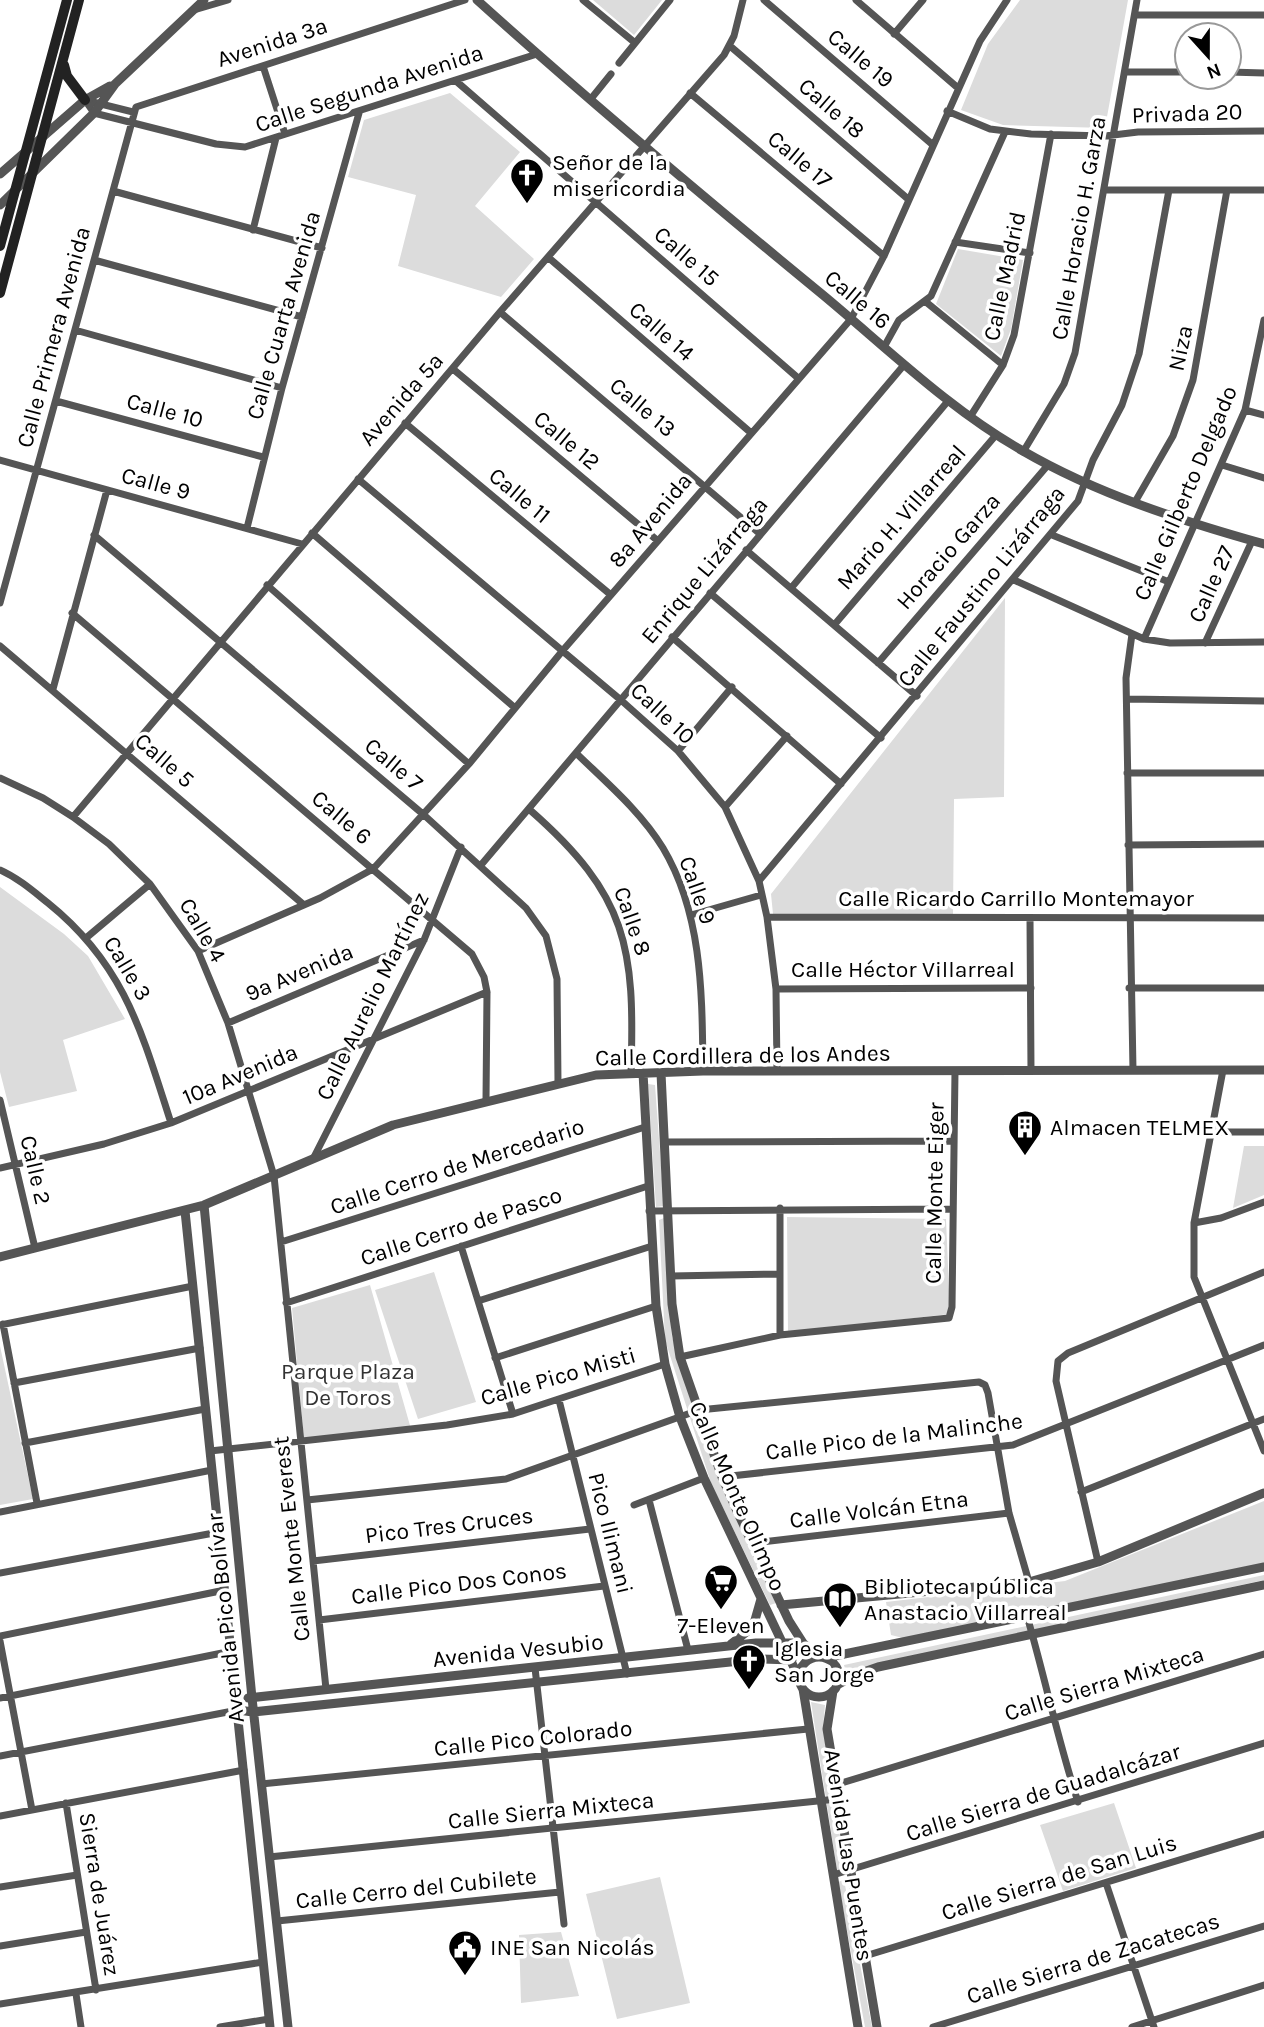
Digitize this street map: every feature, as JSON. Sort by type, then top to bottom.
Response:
[{"type":"main road","points":[[0,246],[67,0]]},
{"type":"main road","points":[[0,293],[79,0]]},
{"type":"main road","points":[[63,62],[67,76],[85,100]]},
{"type":"street","points":[[0,205],[94,113],[115,84],[204,0]]},
{"type":"street","points":[[194,10],[228,0]]},
{"type":"street","name":"Avenida 3a","points":[[133,112],[140,104],[465,0]]},
{"type":"street","name":"Calle 16","points":[[477,0],[590,100],[904,365],[996,435],[1023,452],[1085,482],[1195,524],[1264,544]]},
{"type":"street","points":[[583,0],[634,42]]},
{"type":"street","points":[[619,63],[670,0]]},
{"type":"street","name":"Avenida 5a","points":[[73,817],[405,423],[730,46],[743,0]]},
{"type":"street","name":"Calle 19","points":[[764,0],[933,145]]},
{"type":"street","points":[[856,0],[958,88]]},
{"type":"street","points":[[894,34],[923,0]]},
{"type":"street","name":"8a Avenida","points":[[198,951],[304,905],[373,869],[469,764],[750,432],[851,319],[884,256],[947,111],[989,24],[1007,0]]},
{"type":"street","name":"Calle Horacio H. Garza","points":[[1023,452],[1070,368],[1105,190],[1137,0]]},
{"type":"street","points":[[1135,15],[1264,15]]},
{"type":"street","name":"Calle 18","points":[[730,46],[908,199]]},
{"type":"street","name":"Calle Segunda Avenida","points":[[94,113],[235,148],[359,113],[537,54]]},
{"type":"street","points":[[263,66],[285,134]]},
{"type":"street","points":[[1125,72],[1173,72]]},
{"type":"street","points":[[1243,72],[1264,73]]},
{"type":"street","points":[[590,100],[611,74]]},
{"type":"street","name":"Calle 15","points":[[456,81],[798,378]]},
{"type":"street","points":[[0,174],[85,100],[115,84]]},
{"type":"street","name":"Calle 17","points":[[690,93],[884,256]]},
{"type":"street","points":[[85,100],[102,102],[133,112],[131,123]]},
{"type":"street","points":[[85,100],[94,113]]},
{"type":"street","name":"Privada 20","points":[[947,111],[980,126],[1005,132],[1114,135],[1138,132],[1264,131]]},
{"type":"street","name":"Calle Cuarta Avenida","points":[[247,528],[263,457],[359,113]]},
{"type":"street","name":"Calle Primera Avenida","points":[[0,603],[131,123]]},
{"type":"street","points":[[884,347],[899,320],[926,302],[1005,132]]},
{"type":"street","name":"Calle Madrid","points":[[970,417],[1003,365],[1018,319],[1051,134]]},
{"type":"street","points":[[253,230],[276,138]]},
{"type":"street","points":[[1105,190],[1264,190]]},
{"type":"street","name":"Calle Faustino Lizárraga","points":[[759,881],[1074,508],[1093,460],[1122,405],[1139,354],[1169,190]]},
{"type":"street","name":"Niza","points":[[1135,502],[1172,436],[1194,380],[1227,190]]},
{"type":"street","points":[[113,191],[323,248]]},
{"type":"street","points":[[955,242],[1030,254]]},
{"type":"street","name":"Calle 14","points":[[549,258],[750,432]]},
{"type":"street","points":[[94,260],[302,317]]},
{"type":"street","points":[[926,302],[1003,365]]},
{"type":"street","name":"Calle 13","points":[[500,312],[759,533]]},
{"type":"street","name":"Calle Gilberto Delgado","points":[[1144,639],[1245,410],[1264,320]]},
{"type":"street","points":[[75,330],[282,388]]},
{"type":"street","name":"Enrique Lizárraga","points":[[481,865],[622,701],[759,533],[904,365]]},
{"type":"street","name":"Calle 12","points":[[453,369],[658,541]]},
{"type":"street","name":"Calle 10","points":[[56,401],[263,457]]},
{"type":"street","points":[[792,587],[948,401]]},
{"type":"street","points":[[1245,410],[1264,415]]},
{"type":"street","name":"Calle 11","points":[[405,423],[611,596]]},
{"type":"street","name":"Mario H. Villarreal","points":[[835,624],[996,435]]},
{"type":"street","name":"Calle 9","points":[[0,460],[302,544]]},
{"type":"street","name":"Horacio Garza","points":[[878,663],[1048,465]]},
{"type":"street","points":[[1222,465],[1264,478]]},
{"type":"street","name":"Calle 10","points":[[358,479],[564,649],[678,751],[725,807],[759,881],[767,917],[776,989],[777,1071]]},
{"type":"street","points":[[53,689],[107,490]]},
{"type":"street","points":[[312,533],[515,708]]},
{"type":"street","points":[[1052,535],[1168,582]]},
{"type":"street","name":"Calle 7","points":[[94,536],[424,815],[526,908],[546,936],[558,991],[558,1083]]},
{"type":"street","name":"Calle 27","points":[[1206,643],[1252,541]]},
{"type":"street","points":[[746,550],[917,695]]},
{"type":"street","points":[[1014,580],[1144,639],[1170,643],[1264,642]]},
{"type":"street","points":[[267,585],[469,764]]},
{"type":"street","points":[[710,593],[881,738]]},
{"type":"street","name":"Calle 6","points":[[72,613],[472,954],[484,977],[487,992],[486,1100]]},
{"type":"street","points":[[1132,634],[1127,664],[1127,773],[1129,988],[1133,1070]]},
{"type":"street","points":[[673,637],[841,784]]},
{"type":"street","name":"Calle 5","points":[[0,646],[304,905]]},
{"type":"street","points":[[678,751],[732,687]]},
{"type":"street","points":[[1127,699],[1264,701]]},
{"type":"street","points":[[725,807],[787,736]]},
{"type":"street","name":"Calle 9","points":[[577,754],[653,834],[679,883],[691,915],[702,1006],[703,1071]]},
{"type":"street","points":[[1127,773],[1264,773]]},
{"type":"street","name":"Calle 4","points":[[0,778],[43,798],[109,844],[150,884],[198,951],[228,1023],[274,1176]]},
{"type":"street","name":"Calle 8","points":[[530,810],[593,873],[615,915],[625,944],[631,975],[631,1073]]},
{"type":"street","points":[[1128,845],[1264,844]]},
{"type":"street","name":"Calle Aurelio Martínez","points":[[313,1159],[424,940],[461,847]]},
{"type":"street","name":"Calle 3","points":[[0,870],[25,884],[86,937],[128,999],[171,1123]]},
{"type":"street","points":[[86,937],[150,884]]},
{"type":"street","points":[[691,915],[761,895]]},
{"type":"street","name":"Calle Ricardo Carrillo Montemayor","points":[[767,917],[1264,918]]},
{"type":"street","points":[[1030,918],[1031,1071]]},
{"type":"street","name":"9a Avenida","points":[[228,1023],[424,940]]},
{"type":"street","name":"Calle Héctor Villarreal","points":[[776,989],[1031,988]]},
{"type":"street","points":[[1129,988],[1264,988]]},
{"type":"street","name":"10a Avenida","points":[[0,1168],[104,1144],[171,1123],[487,992]]},
{"type":"street","points":[[1223,1070],[1209,1132],[1194,1223],[1194,1277],[1264,1451]]},
{"type":"street","name":"Calle Cordillera de los Andes","points":[[0,1257],[204,1205],[393,1125],[596,1075],[703,1071],[1264,1070]]},
{"type":"street","name":"Calle Monte Eiger","points":[[780,1335],[945,1319],[951,1315],[955,1071]]},
{"type":"street","name":"Calle Monte Olimpo","points":[[642,1073],[656,1306],[665,1364],[704,1478],[761,1599],[785,1642],[799,1678]]},
{"type":"street","name":"Calle Monte Olimpo","points":[[660,1073],[666,1210],[680,1357],[722,1477],[781,1605],[803,1643],[821,1657]]},
{"type":"street","name":"Calle 2","points":[[0,1100],[13,1165],[35,1248]]},
{"type":"street","name":"Calle Cerro de Mercedario","points":[[281,1242],[645,1127]]},
{"type":"street","points":[[1209,1132],[1264,1132]]},
{"type":"street","points":[[664,1142],[953,1141]]},
{"type":"street","name":"Calle Monte Everest","points":[[274,1176],[326,1689]]},
{"type":"street","name":"Calle Cerro de Pasco","points":[[286,1303],[648,1186]]},
{"type":"street","points":[[1194,1223],[1264,1202]]},
{"type":"street","name":"Avenida Pico Bolívar","points":[[204,1205],[253,1712],[288,2027]]},
{"type":"street","points":[[680,1357],[780,1335],[780,1208]]},
{"type":"street","points":[[649,1211],[780,1208],[952,1209]]},
{"type":"street","name":"Avenida Pico Bolívar","points":[[185,1211],[270,2023]]},
{"type":"street","points":[[461,1246],[513,1414]]},
{"type":"street","points":[[478,1301],[652,1247]]},
{"type":"street","points":[[1098,1562],[1055,1371],[1061,1357],[1264,1272]]},
{"type":"street","points":[[671,1276],[779,1274]]},
{"type":"street","points":[[37,1503],[2,1324],[193,1286]]},
{"type":"street","points":[[495,1358],[656,1306]]},
{"type":"street","name":"Calle Pico de la Malinche","points":[[722,1477],[998,1447],[1027,1441],[1264,1345]]},
{"type":"street","points":[[14,1383],[200,1348]]},
{"type":"street","name":"Calle Pico Misti","points":[[210,1451],[513,1414],[665,1364]]},
{"type":"street","points":[[307,1500],[493,1481],[573,1456],[699,1410],[973,1382],[985,1385],[1009,1513],[1029,1583]]},
{"type":"street","name":"Pico Ilimani","points":[[559,1400],[627,1674]]},
{"type":"street","points":[[25,1443],[205,1409]]},
{"type":"street","points":[[1081,1492],[1264,1419]]},
{"type":"street","points":[[0,1512],[212,1470]]},
{"type":"street","points":[[634,1505],[704,1478]]},
{"type":"street","points":[[781,1605],[1029,1583],[1098,1562],[1264,1493]]},
{"type":"street","points":[[649,1500],[688,1650]]},
{"type":"street","name":"Calle Volcán Etna","points":[[753,1543],[1009,1513]]},
{"type":"street","name":"Pico Tres Cruces","points":[[313,1561],[590,1528]]},
{"type":"street","points":[[0,1573],[219,1532]]},
{"type":"street","points":[[1264,1566],[821,1657],[803,1666],[799,1678],[803,1689],[819,1696],[855,1675],[878,1667],[1264,1585]]},
{"type":"street","name":"Calle Pico Dos Conos","points":[[319,1620],[604,1586]]},
{"type":"street","points":[[32,1810],[0,1639],[225,1590]]},
{"type":"street","points":[[725,1647],[743,1637],[753,1627],[761,1599]]},
{"type":"street","points":[[1027,1616],[1078,1802]]},
{"type":"street","name":"Avenida Vesubio","points":[[237,1705],[252,1698],[326,1689],[688,1650],[803,1643]]},
{"type":"street","points":[[0,1698],[232,1651]]},
{"type":"street","name":"Calle Sierra Mixteca","points":[[835,1785],[1264,1654]]},
{"type":"street","points":[[821,1657],[836,1666],[839,1679],[835,1688]]},
{"type":"street","name":"Avenida Vesubio","points":[[237,1705],[253,1712],[759,1659],[792,1660]]},
{"type":"street","points":[[535,1668],[564,1924]]},
{"type":"street","name":"Avenida Las Puentes","points":[[835,1688],[827,1720],[835,1785],[877,2027]]},
{"type":"street","name":"Avenida Las Puentes","points":[[803,1689],[858,2027]]},
{"type":"street","points":[[0,1756],[237,1705]]},
{"type":"street","name":"Calle Pico Colorado","points":[[261,1784],[808,1729]]},
{"type":"street","name":"Calle Sierra de Guadalcázar","points":[[832,1875],[1264,1743]]},
{"type":"street","points":[[0,1816],[244,1770]]},
{"type":"street","name":"Calle Sierra Mixteca","points":[[269,1857],[837,1799]]},
{"type":"street","name":"Sierra de Juárez","points":[[66,1803],[96,1990]]},
{"type":"street","name":"Calle Sierra de San Luis","points":[[865,1956],[1264,1834]]},
{"type":"street","points":[[0,1887],[77,1875]]},
{"type":"street","points":[[1106,1883],[1153,2024]]},
{"type":"street","name":"Calle Cerro del Cubilete","points":[[277,1921],[560,1892]]},
{"type":"street","name":"Calle Sierra de Zacatecas","points":[[933,2027],[1264,1926]]},
{"type":"street","points":[[0,1946],[86,1932]]},
{"type":"street","points":[[0,2004],[76,1994],[263,1962]]},
{"type":"street","points":[[1132,2027],[1153,2024],[1264,1986]]},
{"type":"street","name":"Sierra de Juárez","points":[[76,1994],[81,2027]]},
{"type":"street","points":[[220,2027],[270,2023]]},
{"type":"green space","points":[[593,0],[662,0],[634,35]]},
{"type":"green space","points":[[1020,0],[1128,0],[1105,128],[1003,125],[961,110],[988,44]]},
{"type":"green space","points":[[450,93],[520,152],[475,206],[534,259],[501,297],[398,266],[416,195],[348,177],[364,120]]},
{"type":"green space","points":[[958,249],[1023,260],[1011,329],[1001,356],[936,304]]},
{"type":"green space","points":[[1005,598],[1004,797],[954,799],[953,915],[773,914],[771,894]]},
{"type":"green space","points":[[0,887],[64,934],[88,956],[125,1019],[63,1040],[77,1091],[9,1107],[0,1072]]},
{"type":"green space","points":[[648,1084],[655,1085],[664,1206],[656,1207]]},
{"type":"green space","points":[[1244,1146],[1264,1146],[1264,1195],[1233,1208]]},
{"type":"green space","points":[[787,1217],[946,1219],[950,1314],[788,1332]]},
{"type":"green space","points":[[664,1218],[672,1337],[719,1481],[776,1603],[770,1605],[711,1483],[665,1340],[659,1220]]},
{"type":"green space","points":[[434,1272],[476,1402],[418,1419],[375,1290]]},
{"type":"green space","name":"Parque Plaza De Toros","points":[[370,1285],[411,1429],[304,1439],[292,1308]]},
{"type":"green space","points":[[0,1346],[33,1499],[0,1505]]},
{"type":"green space","points":[[1264,1501],[1264,1563],[903,1638],[891,1635],[886,1602],[1065,1581]]},
{"type":"green space","points":[[1264,1575],[1264,1580],[873,1666],[847,1676],[844,1665]]},
{"type":"green space","points":[[811,1702],[825,1705],[823,1727],[845,1868],[837,1870]]},
{"type":"green space","points":[[1114,1803],[1136,1868],[1063,1891],[1040,1825]]},
{"type":"green space","points":[[660,1877],[690,2003],[617,2019],[586,1894]]},
{"type":"green space","points":[[844,1880],[872,2027],[865,2027],[838,1882]]},
{"type":"green space","points":[[561,1932],[579,1996],[521,2003],[519,1935]]},
{"type":"place","name":"Señor de la misericordia","points":[[527,205]]},
{"type":"place","name":"Almacen TELMEX","points":[[1025,1157]]},
{"type":"place","name":"7-Eleven","points":[[721,1611]]},
{"type":"place","name":"Biblioteca pública Anastacio Villarreal","points":[[840,1629]]},
{"type":"place","name":"Iglesia San Jorge","points":[[749,1691]]},
{"type":"place","name":"INE San Nicolás","points":[[465,1977]]}]
